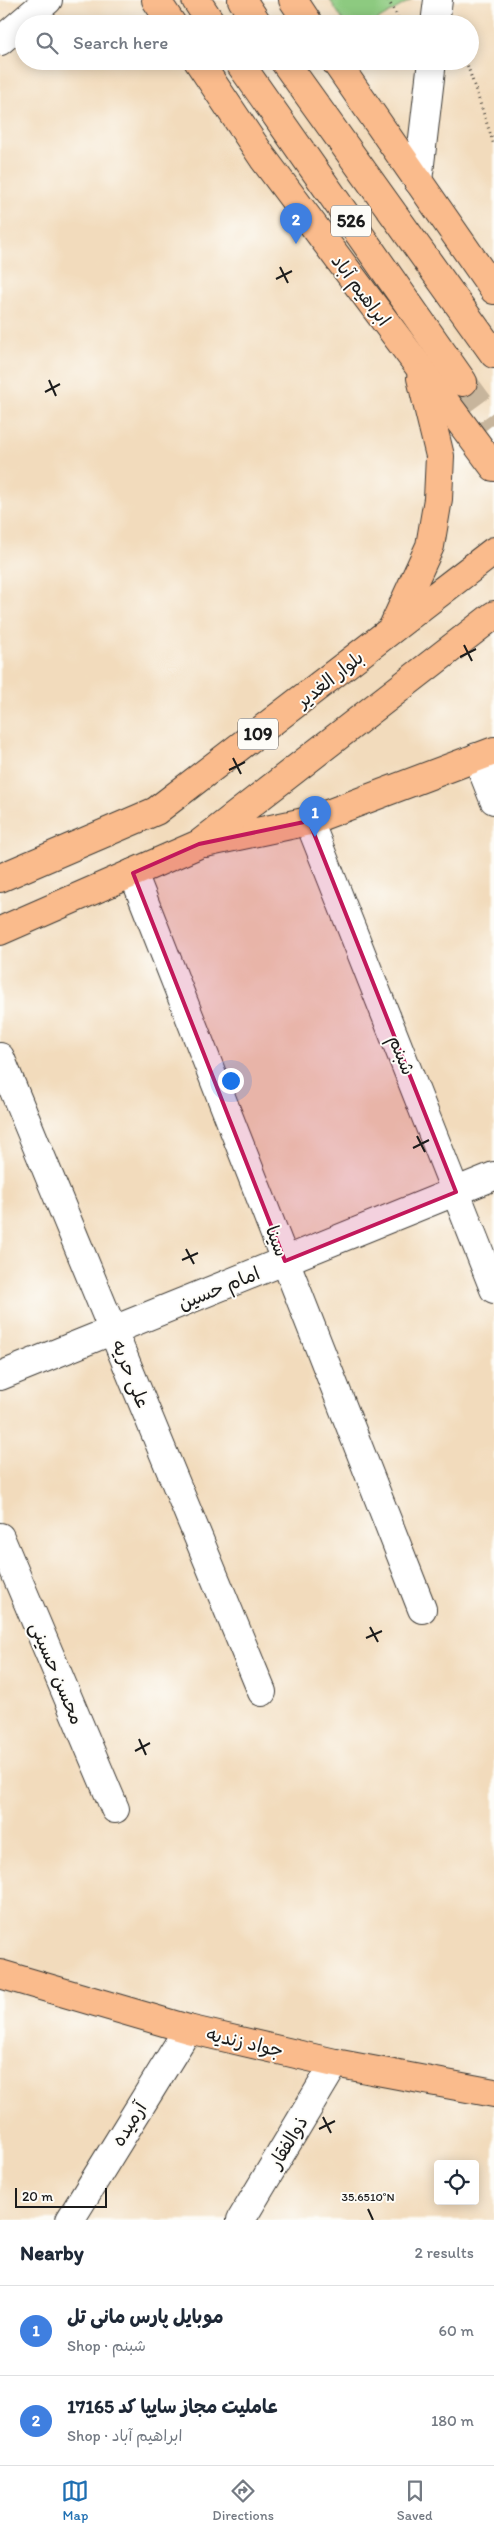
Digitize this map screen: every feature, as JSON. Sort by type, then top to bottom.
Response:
[{"type":"main road","points":[[156,0],[166,15]]},
{"type":"main road","points":[[196,0],[206,15]]},
{"type":"main road","points":[[242,0],[252,15]]},
{"type":"main road","points":[[293,0],[303,15]]},
{"type":"main road","name":"ابراهیم آباد","points":[[204,70],[263,158],[418,367],[490,458]]},
{"type":"main road","name":"ابراهیم آباد","points":[[244,70],[463,382]]},
{"type":"main road","name":"526","points":[[290,70],[494,354]]},
{"type":"main road","points":[[341,70],[494,290]]},
{"type":"main road","points":[[390,632],[430,546],[438,500],[440,456],[418,367]]},
{"type":"main road","name":"بلوار الغدیر","points":[[0,878],[156,811],[494,551]]},
{"type":"main road","name":"109","points":[[0,931],[199,844],[494,615]]},
{"type":"main road","points":[[199,844],[309,821],[485,754]]},
{"type":"main road","name":"جواد زندیه","points":[[0,1974],[188,2029],[335,2064],[494,2092]]},
{"type":"street","points":[[30,15],[48,0]]},
{"type":"street","points":[[436,15],[438,0]]},
{"type":"street","points":[[0,41],[15,28]]},
{"type":"street","points":[[418,181],[431,70]]},
{"type":"street","points":[[485,754],[494,800]]},
{"type":"street","name":"شبنم","points":[[309,821],[494,1290]]},
{"type":"street","name":"سینا","points":[[133,873],[422,1609]]},
{"type":"street","name":"علی حریه","points":[[0,1057],[262,1692]]},
{"type":"street","name":"امام حسین","points":[[0,1376],[494,1176]]},
{"type":"street","name":"محسن حسینی","points":[[0,1537],[115,1809]]},
{"type":"street","name":"آرمیده","points":[[70,2220],[188,2029]]},
{"type":"street","name":"ذوالفقار","points":[[241,2220],[335,2064]]},
{"type":"path","points":[[388,0],[397,15]]},
{"type":"path","points":[[469,70],[494,145]]},
{"type":"highlighted area","points":[[309,821],[456,1192],[285,1261],[133,873],[199,844]]},
{"type":"green space","points":[[330,0],[411,0],[386,15],[339,15]]},
{"type":"tunnel","points":[[463,382],[494,424]]},
{"type":"place","name":"عاملیت مجاز سایپا کد 17165","points":[[296,244]]},
{"type":"place","name":"موبایل پارس مانی تل","points":[[315,837]]}]
